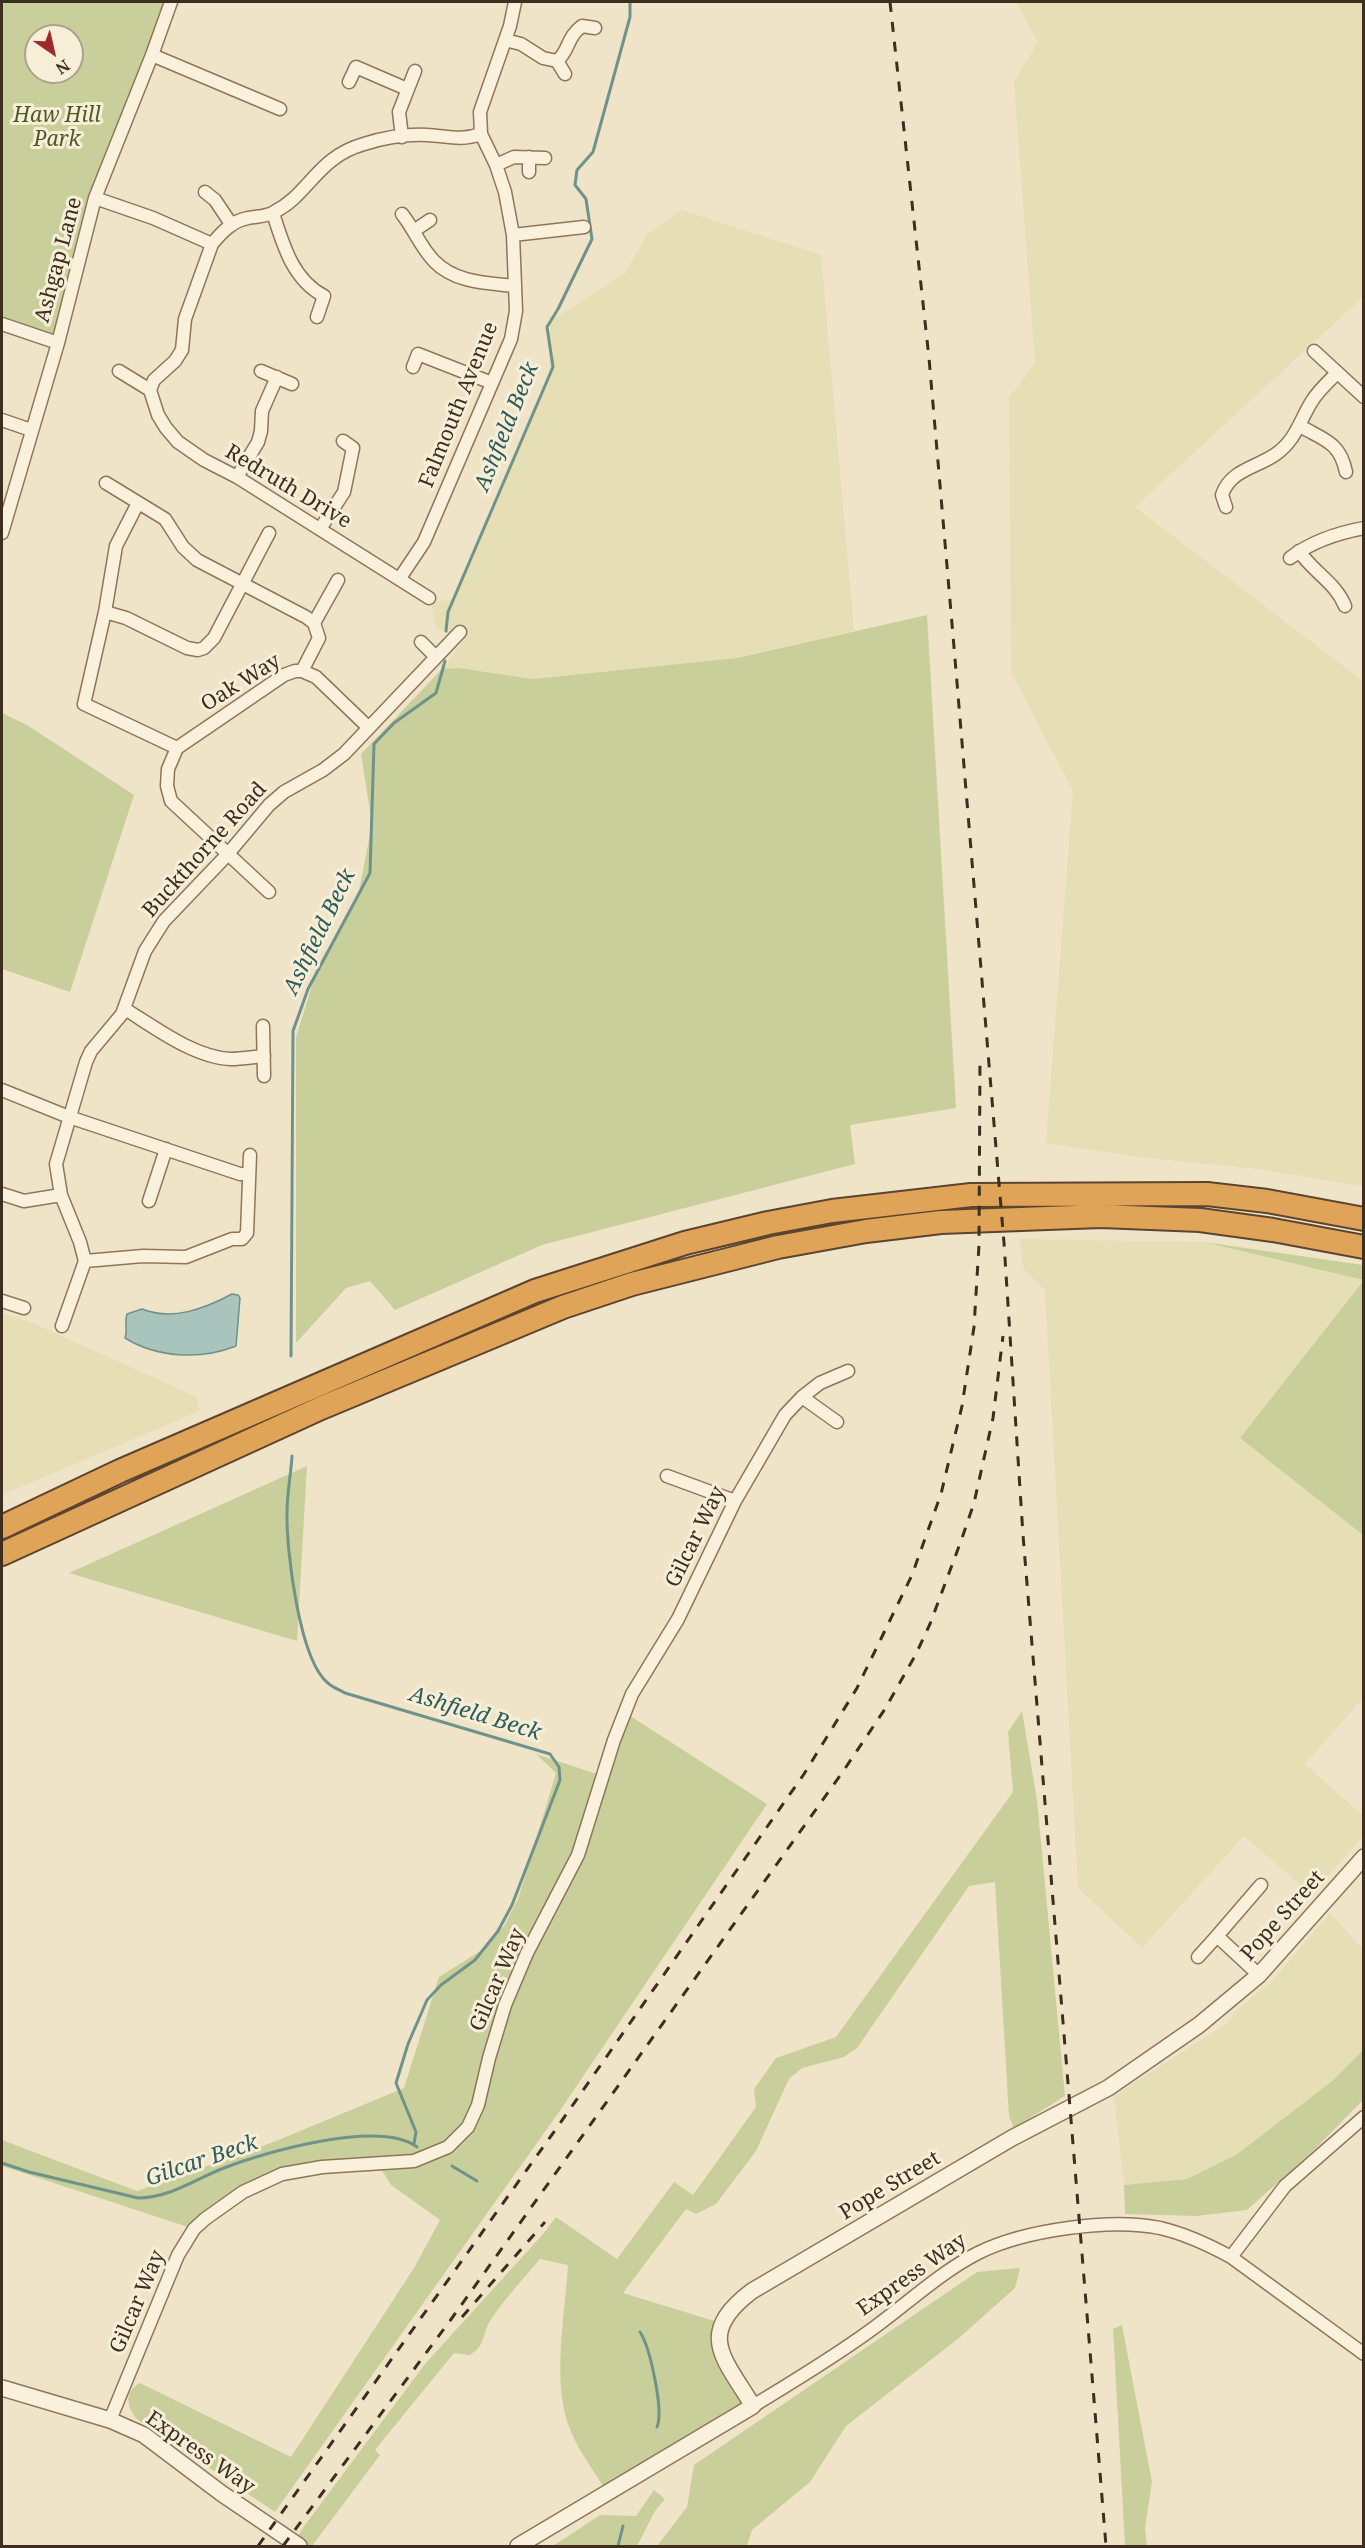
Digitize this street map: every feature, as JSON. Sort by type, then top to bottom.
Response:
[{"type":"highway","points":[[2,1519],[120,1471],[535,1291],[685,1243],[768,1223],[900,1202],[983,1195],[1207,1194],[1267,1201],[1364,1219]]},
{"type":"highway","points":[[2,1554],[268,1432],[497,1333],[563,1307],[632,1284],[747,1254],[866,1231],[941,1222],[1101,1216],[1200,1220],[1273,1230],[1364,1247]]},
{"type":"highway","points":[[2,1527],[120,1471]]},
{"type":"street","name":"Ashgap Lane","points":[[2,533],[58,343],[95,198],[171,2]]},
{"type":"street","points":[[119,371],[150,390],[154,380],[175,361],[182,350],[185,319],[212,244],[231,224],[273,213],[285,206],[325,164],[336,156],[364,144],[402,137],[427,135],[468,138],[480,134],[480,112],[505,40],[514,2]]},
{"type":"street","points":[[557,61],[564,54],[580,21],[595,28]]},
{"type":"street","points":[[505,40],[521,44],[543,58],[557,61],[565,74]]},
{"type":"street","points":[[152,55],[280,109]]},
{"type":"street","points":[[349,82],[356,67],[407,89]]},
{"type":"street","points":[[402,137],[399,112],[415,71]]},
{"type":"street","name":"Falmouth Avenue","points":[[400,578],[424,542],[511,339],[516,311],[513,235],[505,192],[496,165],[480,134]]},
{"type":"street","points":[[496,165],[514,157],[545,158]]},
{"type":"street","points":[[529,157],[529,172]]},
{"type":"street","points":[[205,192],[215,200],[231,224]]},
{"type":"street","points":[[95,198],[153,218],[212,244]]},
{"type":"street","points":[[273,213],[285,250],[300,278],[324,296],[317,317]]},
{"type":"street","points":[[402,214],[434,261],[449,273],[464,279],[515,286]]},
{"type":"street","points":[[415,230],[430,220]]},
{"type":"street","points":[[513,235],[584,227]]},
{"type":"street","points":[[2,324],[58,343]]},
{"type":"street","points":[[1314,351],[1364,397]]},
{"type":"street","points":[[414,367],[418,354],[492,383]]},
{"type":"street","points":[[261,371],[292,384]]},
{"type":"street","points":[[1220,498],[1231,479],[1276,454],[1300,426],[1310,403],[1337,373]]},
{"type":"street","points":[[237,477],[258,442],[262,411],[276,377]]},
{"type":"street","name":"Redruth Drive","points":[[150,390],[158,415],[178,442],[429,598]]},
{"type":"street","points":[[2,420],[31,430]]},
{"type":"street","points":[[1300,426],[1337,448],[1343,457],[1346,472]]},
{"type":"street","points":[[320,529],[344,492],[353,448],[343,441]]},
{"type":"street","points":[[106,483],[165,519],[183,547],[197,560],[306,616],[314,623],[338,580]]},
{"type":"street","points":[[138,503],[116,546],[105,612],[84,704],[177,748],[168,769],[167,786],[171,801],[227,855],[270,892]]},
{"type":"street","points":[[1345,606],[1332,584],[1294,554],[1330,536],[1364,528]]},
{"type":"street","points":[[105,612],[126,618],[187,648],[198,650],[208,645],[214,638],[269,532]]},
{"type":"street","name":"Oak Way","points":[[177,748],[284,675],[302,671],[319,638],[314,623]]},
{"type":"street","name":"Buckthorne Road","points":[[85,1261],[61,1195],[56,1164],[91,1051],[125,1009],[145,951],[154,934],[227,855],[269,805],[284,792],[323,770],[344,754],[460,632]]},
{"type":"street","points":[[421,642],[436,657]]},
{"type":"street","points":[[302,671],[315,677],[368,727]]},
{"type":"street","points":[[125,1009],[178,1042],[211,1054],[229,1059],[264,1056]]},
{"type":"street","points":[[263,1026],[264,1076]]},
{"type":"street","points":[[2,1090],[69,1117],[240,1174],[249,1174]]},
{"type":"street","points":[[149,1202],[166,1149]]},
{"type":"street","points":[[62,1326],[85,1261],[143,1256],[186,1257],[232,1239],[242,1239],[247,1233],[250,1155]]},
{"type":"street","points":[[2,1194],[24,1201],[61,1195]]},
{"type":"street","points":[[2,1301],[24,1308]]},
{"type":"street","name":"Gilcar Way","points":[[110,2420],[178,2255],[190,2235],[205,2219],[243,2192],[282,2174],[322,2167],[414,2161],[448,2147],[468,2127],[478,2105],[491,2049],[505,2005],[527,1953],[578,1855],[614,1740],[632,1694],[678,1619],[735,1501],[785,1415],[801,1397],[820,1383],[848,1371]]},
{"type":"street","points":[[801,1397],[837,1422]]},
{"type":"street","points":[[667,1476],[735,1501]]},
{"type":"street","name":"Pope Street","points":[[753,2406],[719,2349],[721,2323],[738,2302],[752,2291],[1002,2144],[1108,2088],[1199,2025],[1259,1975],[1364,1857]]},
{"type":"street","points":[[1198,1956],[1261,1885]]},
{"type":"street","points":[[1217,1936],[1259,1975]]},
{"type":"street","points":[[1231,2257],[1285,2186],[1364,2117]]},
{"type":"street","name":"Express Way","points":[[753,2406],[859,2338],[957,2265],[1007,2241],[1062,2229],[1132,2224],[1186,2235],[1231,2257],[1364,2354]]},
{"type":"street","name":"Express Way","points":[[2,2388],[110,2420],[144,2435],[221,2493],[299,2547]]},
{"type":"street","points":[[518,2547],[753,2406]]},
{"type":"shaded area","points":[[1016,2],[1363,2],[1363,297],[1135,507],[1363,681],[1363,1186],[1257,1169],[1138,1157],[1046,1143],[1073,791],[1011,672],[1009,398],[1035,363],[1014,82],[1038,42]]},
{"type":"shaded area","points":[[681,210],[821,255],[854,631],[737,658],[533,679],[459,668],[442,669],[468,635],[458,625],[447,634],[436,627],[431,603],[453,599],[549,376],[550,321],[624,274],[647,235]]},
{"type":"shaded area","points":[[1020,1239],[1204,1242],[1363,1280],[1240,1438],[1363,1535],[1363,1698],[1305,1764],[1363,1816],[1363,1837],[1311,1894],[1244,1836],[1142,1948],[1078,1888],[1045,1290],[1023,1268]]},
{"type":"shaded area","points":[[2,1313],[35,1324],[197,1397],[199,1411],[2,1495]]},
{"type":"shaded area","points":[[1330,1913],[1363,1949],[1363,2050],[1331,2082],[1236,2155],[1187,2179],[1124,2185],[1114,2096],[1227,2023],[1235,2012],[1272,1981]]},
{"type":"green space","name":"Haw Hill Park","points":[[2,2],[167,2],[57,334],[52,336],[2,320]]},
{"type":"green space","points":[[927,615],[956,1108],[850,1125],[855,1164],[542,1245],[395,1310],[370,1281],[346,1288],[296,1343],[296,1037],[318,966],[358,896],[372,824],[361,754],[442,669],[459,668],[533,679],[737,658]]},
{"type":"green space","points":[[2,713],[27,725],[134,795],[70,992],[2,969]]},
{"type":"green space","points":[[1204,1242],[1363,1265],[1363,1280]]},
{"type":"green space","points":[[1364,1281],[1363,1535],[1240,1438]]},
{"type":"green space","points":[[307,1466],[297,1641],[69,1573]]},
{"type":"green space","points":[[1022,1711],[1037,1800],[1065,2096],[1014,2128],[1009,2116],[995,1882],[969,1886],[857,2048],[844,2057],[802,2068],[789,2079],[756,2151],[716,2204],[696,2214],[686,2209],[623,2293],[721,2323],[719,2349],[753,2406],[607,2493],[575,2440],[563,2403],[560,2364],[568,2265],[540,2259],[492,2318],[477,2349],[469,2355],[454,2353],[375,2450],[380,2455],[312,2546],[294,2544],[302,2529],[425,2364],[556,2217],[617,2259],[674,2182],[693,2195],[756,2107],[754,2089],[776,2058],[836,2037],[1013,1792],[1008,1732]]},
{"type":"green space","points":[[624,1712],[767,1804],[559,2112],[275,2512],[138,2420],[129,2405],[131,2390],[140,2383],[291,2457],[414,2268],[440,2220],[391,2185],[378,2164],[282,2174],[194,2229],[2,2166],[2,2140],[137,2191],[276,2141],[404,2088],[439,1977],[482,1950],[504,1926],[518,1899],[556,1773],[536,1754],[603,1776]]},
{"type":"green space","points":[[1363,2050],[1363,2100],[1314,2150],[1247,2210],[1196,2216],[1125,2214],[1124,2185],[1187,2179],[1236,2155],[1331,2082]]},
{"type":"green space","points":[[1020,2268],[1015,2288],[959,2338],[846,2426],[810,2482],[752,2530],[747,2546],[657,2546],[687,2507],[694,2465],[977,2272]]},
{"type":"green space","points":[[1122,2325],[1152,2482],[1145,2528],[1147,2546],[1125,2546],[1113,2329]]},
{"type":"green space","points":[[654,2490],[665,2499],[655,2511],[637,2546],[553,2546],[600,2515],[636,2516]]},
{"type":"water","points":[[232,1294],[240,1298],[236,1346],[208,1353],[179,1355],[151,1350],[125,1338],[127,1314],[142,1309],[165,1314],[188,1312]]},
{"type":"waterway","name":"Ashfield Beck","points":[[446,631],[448,612],[553,367],[547,327],[592,239],[586,199],[575,185],[577,170],[593,152],[630,17],[630,2]]},
{"type":"waterway","name":"Ashfield Beck","points":[[291,1356],[293,1031],[308,989],[370,873],[374,744],[394,723],[436,693],[445,661]]},
{"type":"waterway","name":"Ashfield Beck","points":[[292,1456],[287,1529],[296,1603],[310,1653],[319,1672],[329,1684],[345,1693],[550,1754],[559,1767],[560,1780],[512,1905],[498,1931],[475,1960],[441,1985],[427,2000],[408,2044],[396,2083],[416,2132],[414,2144]]},
{"type":"waterway","name":"Gilcar Beck","points":[[2,2163],[29,2172],[138,2198],[161,2195],[243,2161],[322,2141],[377,2136],[400,2139],[417,2147]]},
{"type":"waterway","points":[[452,2166],[477,2181]]},
{"type":"waterway","points":[[640,2332],[648,2351],[655,2379],[659,2408],[657,2427]]},
{"type":"waterway","points":[[618,2546],[623,2526]]},
{"type":"railway","points":[[890,2],[929,358],[954,647],[1004,1243],[1023,1535],[1106,2546]]},
{"type":"railway","points":[[258,2546],[556,2129],[804,1774],[857,1688],[912,1575],[941,1494],[962,1406],[974,1327],[979,1245],[980,1058]]},
{"type":"railway","points":[[283,2546],[452,2318],[842,1773],[885,1709],[930,1624],[974,1503],[993,1418],[1003,1336]]},
{"type":"railway","points":[[462,2317],[545,2222]]}]
